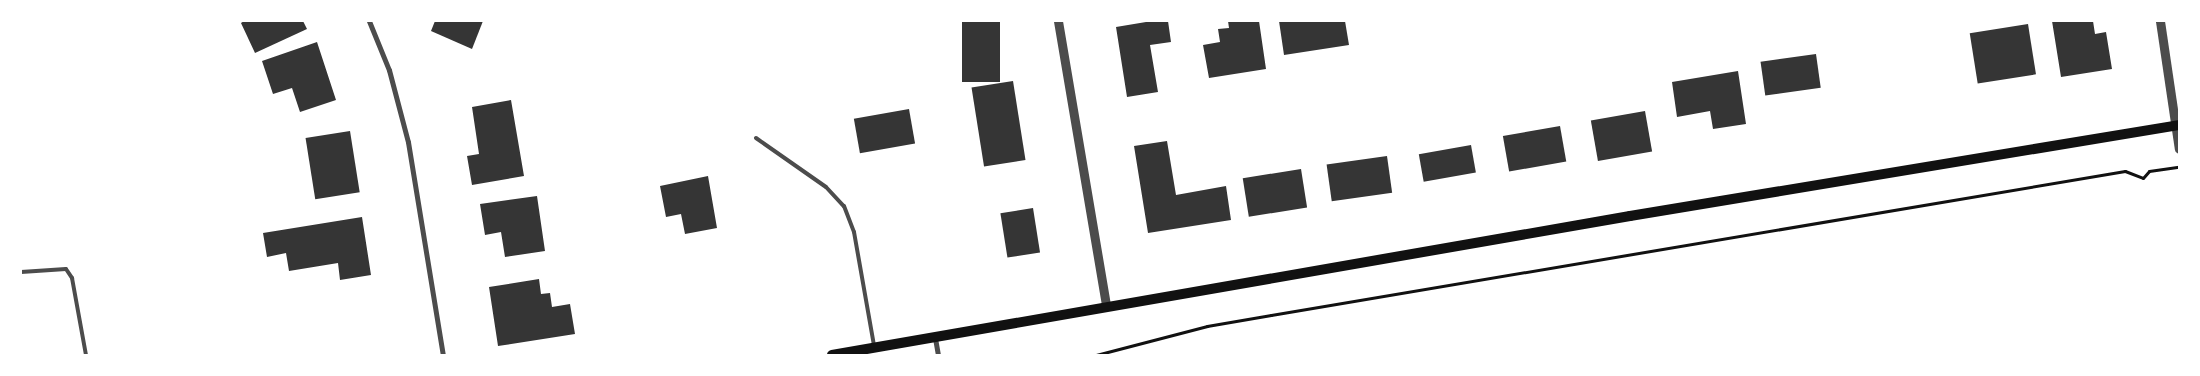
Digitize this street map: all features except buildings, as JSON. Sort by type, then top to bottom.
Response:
[{"type":"main road","points":[[832,355],[1106,306],[2177,125]]},
{"type":"street","points":[[369,21],[389,70],[408,142],[443,355]]},
{"type":"street","points":[[1058,21],[1106,306]]},
{"type":"street","points":[[2160,21],[2177,125],[2179,149]]},
{"type":"street","points":[[935,338],[938,355]]},
{"type":"lane","points":[[756,138],[826,187],[844,206],[854,232],[874,348]]},
{"type":"lane","points":[[21,272],[66,269],[72,278],[86,355]]},
{"type":"path","points":[[1096,355],[1207,326],[2125,171],[2143,178],[2149,171],[2179,167]]}]
